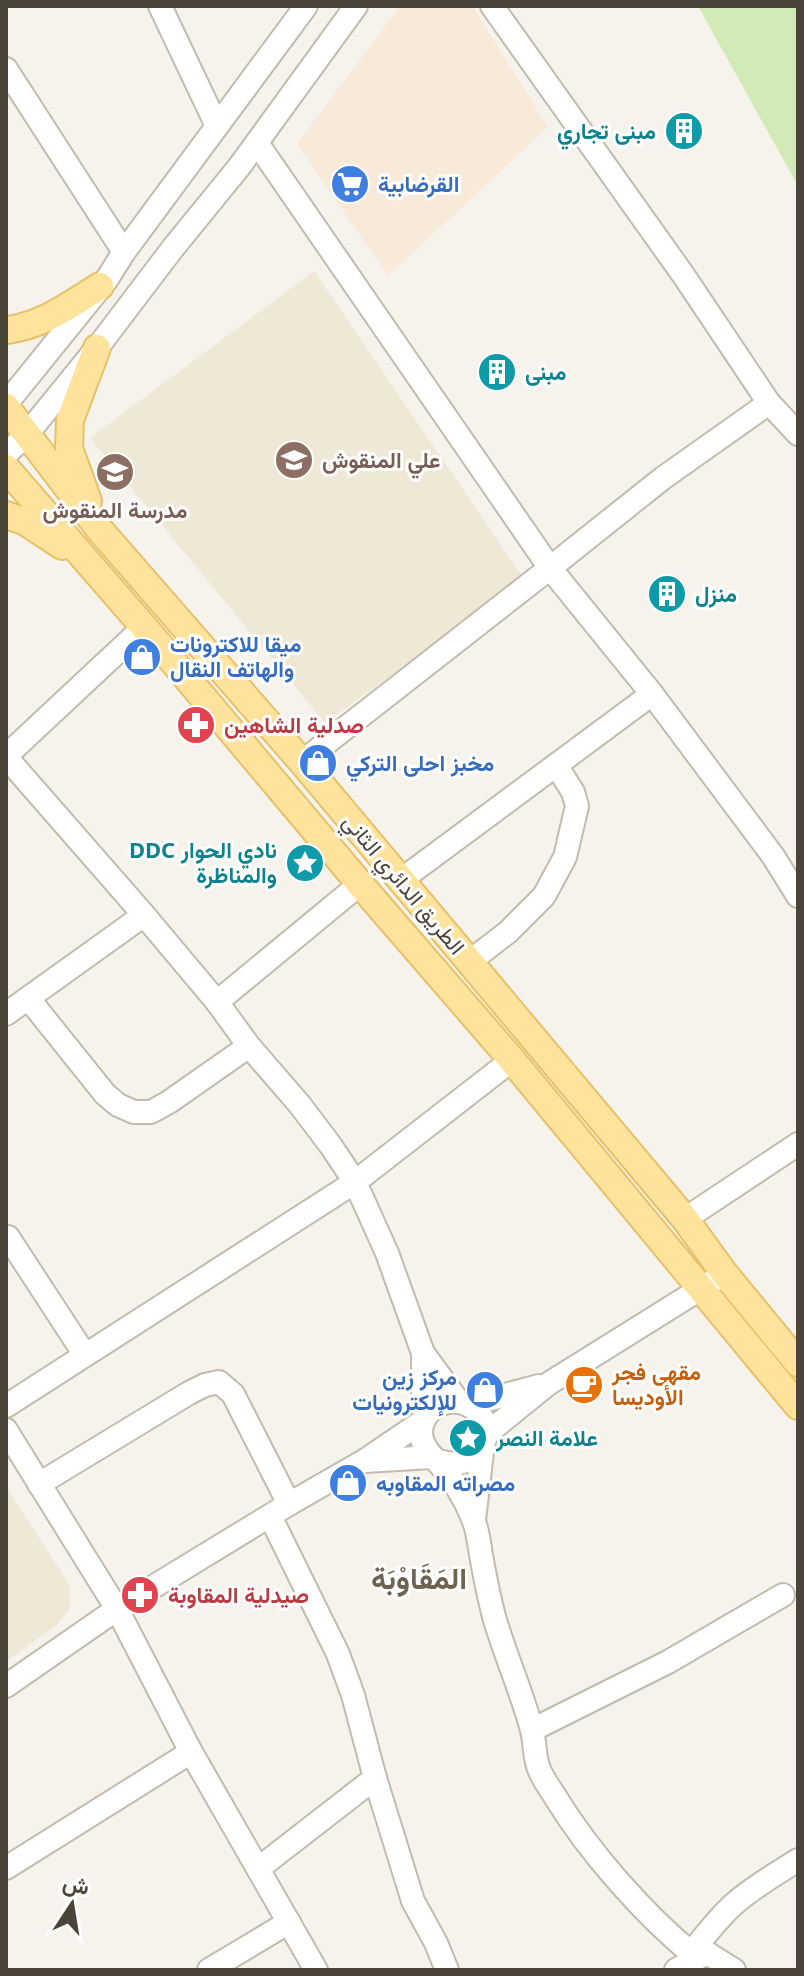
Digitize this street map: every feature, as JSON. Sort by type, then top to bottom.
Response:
[{"type":"main road","points":[[6,330],[44,321],[100,286]]},
{"type":"main road","points":[[97,348],[70,420],[69,448],[100,530]]},
{"type":"main road","name":"الطريق الدائري الثاني","points":[[6,405],[100,530],[401,880],[685,1219],[724,1273],[798,1363]]},
{"type":"main road","name":"الطريق الدائري الثاني","points":[[6,468],[512,1060],[798,1406]]},
{"type":"main road","points":[[6,515],[24,521],[92,567]]},
{"type":"street","points":[[160,6],[217,126]]},
{"type":"street","points":[[6,405],[107,279],[306,6]]},
{"type":"street","points":[[6,454],[27,434],[97,348],[257,143],[356,6]]},
{"type":"street","points":[[492,6],[684,276],[769,403],[798,434]]},
{"type":"street","points":[[6,69],[124,252]]},
{"type":"street","points":[[257,143],[550,568],[652,694],[773,856],[798,896]]},
{"type":"street","points":[[302,762],[663,478],[769,403]]},
{"type":"street","points":[[144,627],[6,756],[217,1002],[249,1046],[300,1105],[355,1182],[387,1253],[423,1353],[463,1403],[481,1417],[484,1440],[474,1520]]},
{"type":"street","points":[[401,880],[652,694]]},
{"type":"street","points":[[469,962],[508,932],[544,896],[565,857],[577,806],[573,792],[556,765]]},
{"type":"street","points":[[217,1002],[360,884]]},
{"type":"street","points":[[6,1014],[144,915]]},
{"type":"street","points":[[28,998],[105,1094],[118,1105],[134,1112],[151,1112],[169,1102],[249,1046]]},
{"type":"street","points":[[6,1406],[355,1182],[512,1060]]},
{"type":"street","points":[[685,1219],[798,1144]]},
{"type":"street","points":[[8,1237],[85,1355]]},
{"type":"street","points":[[364,1461],[436,1459],[456,1465],[465,1463],[479,1451],[484,1440],[548,1384],[724,1273]]},
{"type":"street","points":[[423,1353],[424,1419],[421,1435],[424,1447],[451,1477],[474,1520],[495,1620],[532,1730],[538,1768],[574,1827],[661,1928],[699,1953],[734,1970]]},
{"type":"street","points":[[39,1484],[205,1385],[219,1382],[233,1394],[338,1654],[353,1695],[413,1901],[447,1970]]},
{"type":"street","points":[[6,1686],[117,1609],[364,1461],[424,1419],[434,1407],[446,1402],[463,1403],[548,1384]]},
{"type":"street","points":[[6,1430],[117,1609],[191,1752],[316,1970]]},
{"type":"street","points":[[532,1730],[668,1662],[783,1595]]},
{"type":"street","points":[[6,1868],[191,1752]]},
{"type":"street","points":[[259,1868],[375,1778]]},
{"type":"street","points":[[676,1970],[699,1953],[733,1905],[798,1860]]},
{"type":"street","points":[[209,1970],[289,1922]]},
{"type":"shaded area","points":[[400,6],[472,6],[548,127],[388,276],[297,144]]},
{"type":"shaded area","points":[[314,271],[524,579],[325,723],[90,438]]},
{"type":"shaded area","points":[[6,1487],[69,1584],[70,1608],[57,1625],[6,1661]]},
{"type":"green space","points":[[698,6],[798,6],[798,186]]},
{"type":"place","name":"مبنى تجاري","points":[[684,131]]},
{"type":"place","name":"القرضابية","points":[[350,184]]},
{"type":"place","name":"مبنى","points":[[497,372]]},
{"type":"place","name":"علي المنقوش","points":[[294,460]]},
{"type":"place","name":"مدرسة المنقوش","points":[[115,472]]},
{"type":"place","name":"منزل","points":[[667,594]]},
{"type":"place","name":"ميقا للاكترونات والهاتف النقال","points":[[142,657]]},
{"type":"place","name":"صدلية الشاهين","points":[[196,725]]},
{"type":"place","name":"مخبز احلى التركي","points":[[318,763]]},
{"type":"place","name":"DDC نادي الحوار والمناظرة","points":[[305,863]]},
{"type":"place","name":"مقهى فجر الأوديسا","points":[[584,1385]]},
{"type":"place","name":"مركز زين للإلكترونيات","points":[[485,1390]]},
{"type":"place","name":"علامة النصر","points":[[468,1438]]},
{"type":"place","name":"مصراته المقاوبه","points":[[348,1483]]},
{"type":"place","name":"صيدلية المقاوبة","points":[[140,1595]]},
{"type":"district","name":"المَقَاوْبَة","points":[[419,1579]]}]
